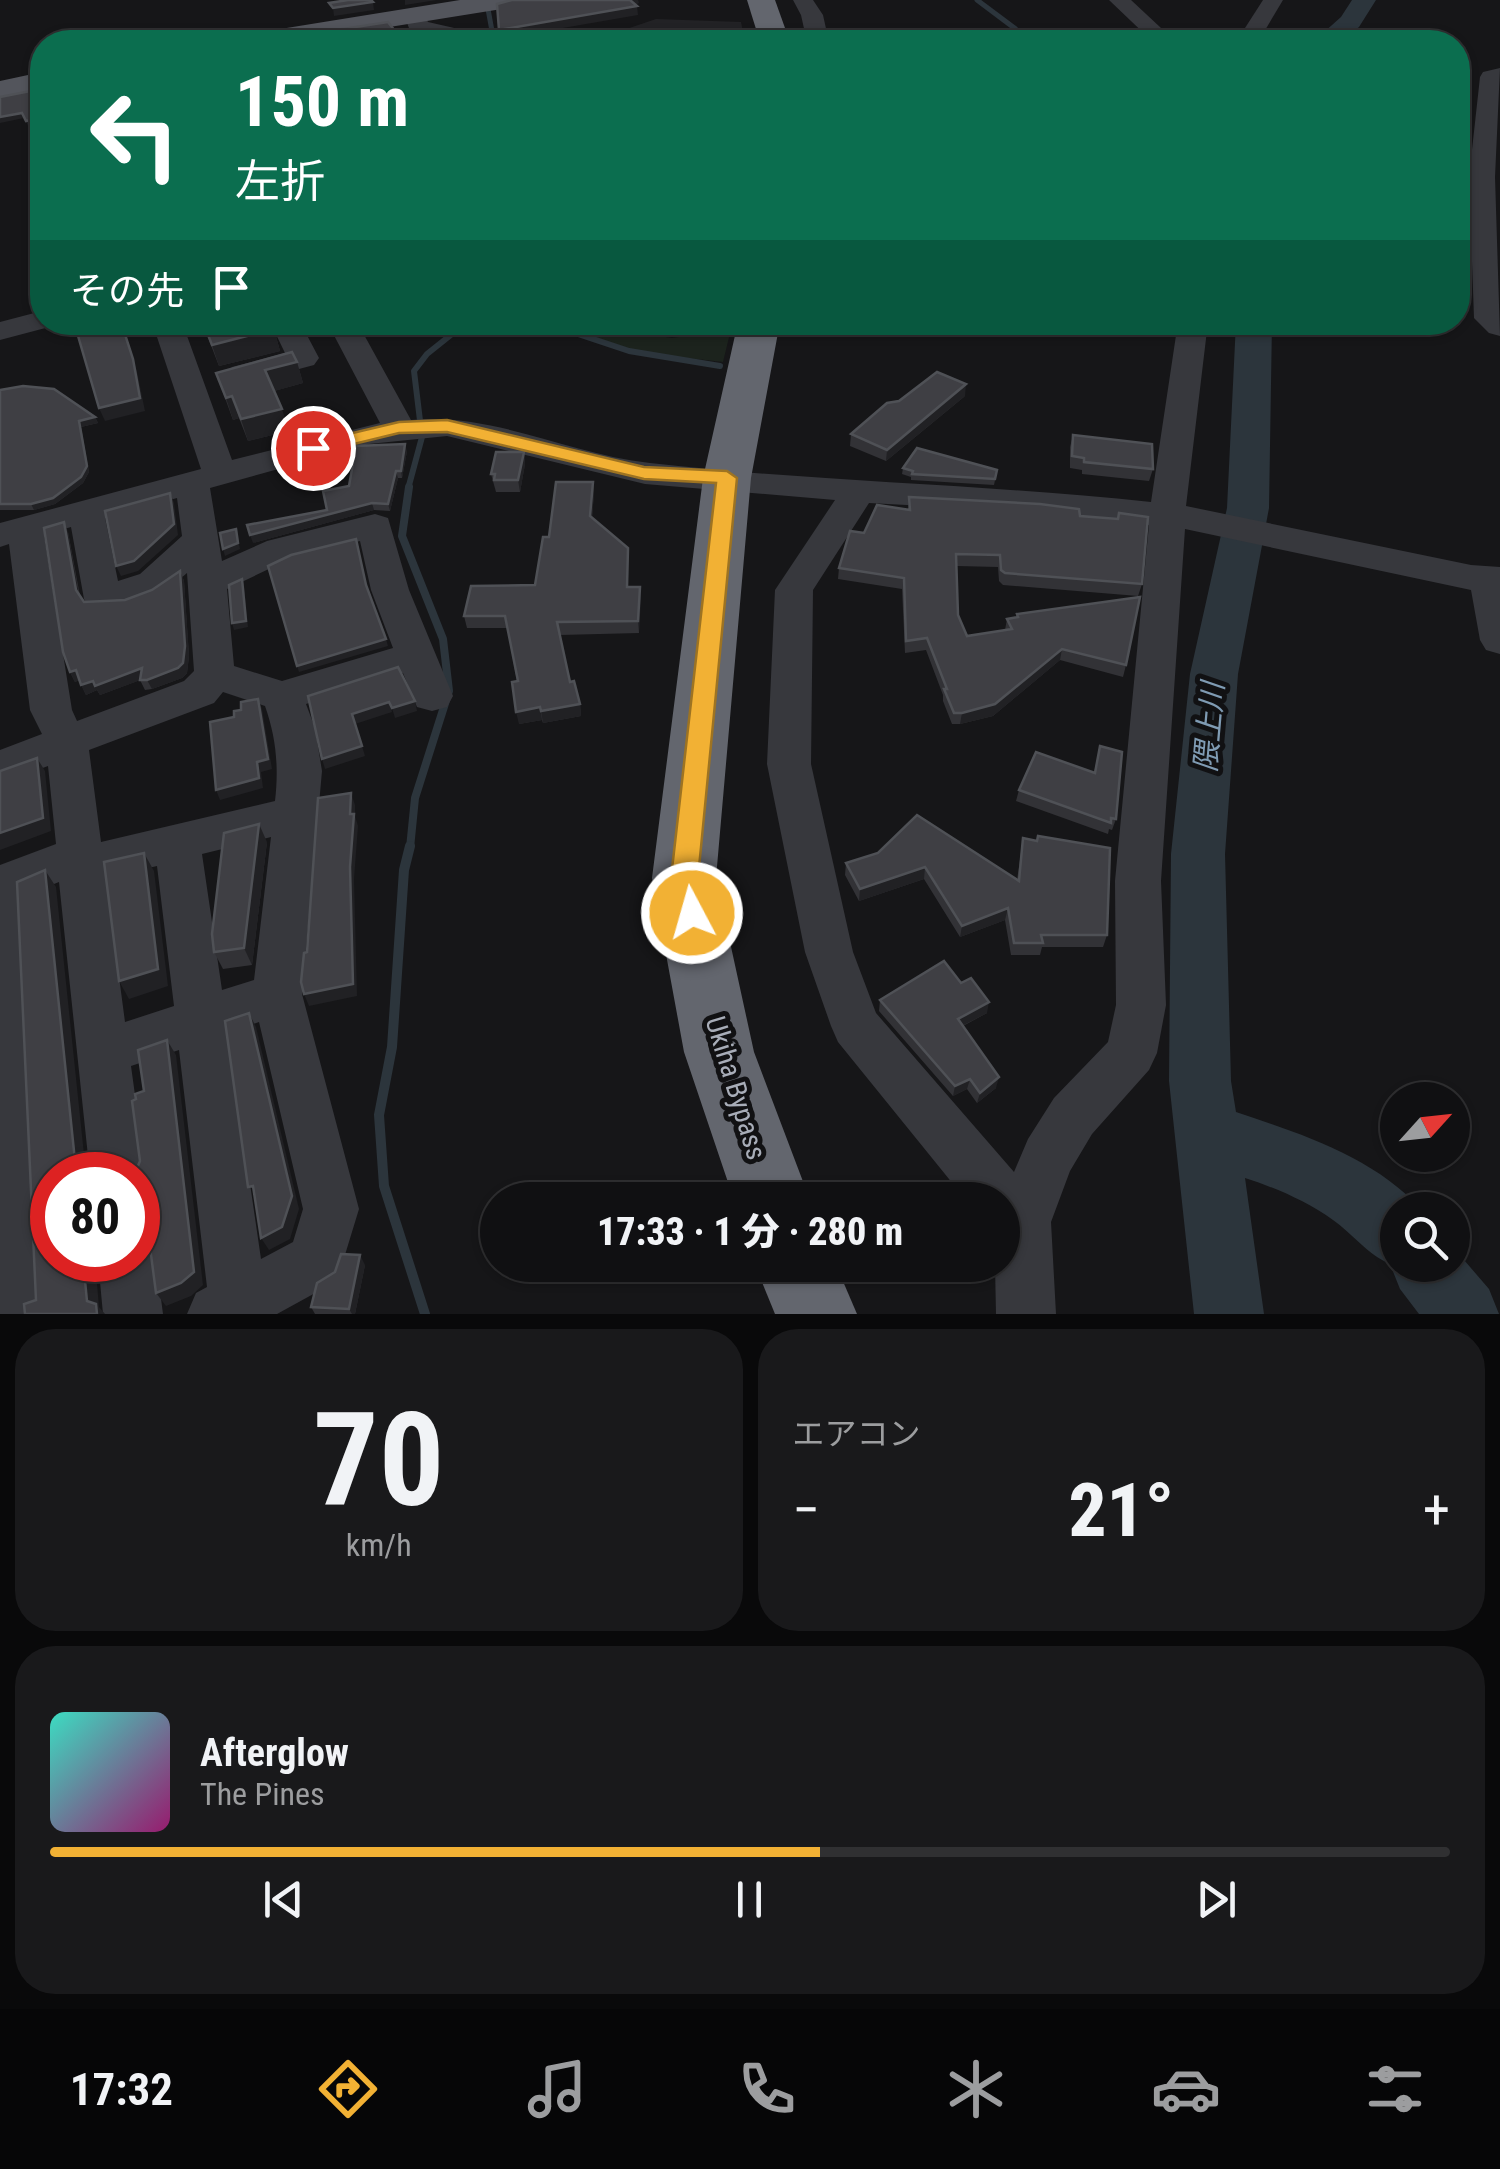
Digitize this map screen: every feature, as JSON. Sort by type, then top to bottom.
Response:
[{"type":"highway","points":[[762,0],[772,30]]},
{"type":"highway","name":"Ukiha Bypass","points":[[755,335],[727,478],[684,878],[719,1052],[766,1182]]},
{"type":"highway","points":[[802,1282],[816,1314]]},
{"type":"main road","points":[[330,30],[499,1]]},
{"type":"main road","points":[[0,90],[30,84]]},
{"type":"street","points":[[803,0],[815,30]]},
{"type":"street","points":[[1119,0],[1152,30]]},
{"type":"street","points":[[1255,30],[1273,0]]},
{"type":"street","points":[[416,17],[418,26],[434,30]]},
{"type":"street","points":[[1500,75],[1491,76],[1482,177],[1489,318],[1500,327]]},
{"type":"street","points":[[0,331],[30,323]]},
{"type":"street","points":[[0,767],[198,692],[215,675],[200,539],[206,478],[190,388],[172,335]]},
{"type":"street","points":[[190,388],[302,358],[291,335]]},
{"type":"street","points":[[349,335],[399,428]]},
{"type":"street","points":[[1020,1192],[1073,1116],[1131,1053],[1141,1005],[1138,882],[1179,517],[1172,462],[1191,335]]},
{"type":"street","points":[[115,1152],[67,743],[51,710],[13,531],[399,428],[447,426],[644,473],[901,495],[1038,501],[1179,517],[1486,579],[1500,640]]},
{"type":"street","points":[[860,490],[794,590],[790,764],[829,952],[856,1026],[988,1182]]},
{"type":"street","points":[[86,511],[102,599],[153,583],[200,539]]},
{"type":"street","points":[[207,583],[280,549],[375,526],[390,590],[432,696]]},
{"type":"street","points":[[215,675],[282,696],[416,655]]},
{"type":"street","points":[[177,841],[228,1309],[318,1261],[331,1209],[276,994],[296,812],[298,757],[294,728],[282,696]]},
{"type":"street","points":[[16,1314],[0,888],[56,863],[104,860],[296,812]]},
{"type":"street","points":[[104,1052],[276,994]]},
{"type":"street","points":[[1020,1276],[1026,1314]]},
{"type":"street","points":[[129,1282],[133,1314]]},
{"type":"shaded area","points":[[656,19],[741,22],[743,30],[623,30]]},
{"type":"shaded area","points":[[590,335],[730,335],[723,362],[621,347]]},
{"type":"building","points":[[512,0],[630,0],[637,6],[499,30],[497,4]]},
{"type":"building","points":[[373,2],[333,8],[329,3]]},
{"type":"building","points":[[388,22],[394,30],[336,30]]},
{"type":"building","points":[[30,91],[30,120],[26,121],[22,113],[0,117],[0,97]]},
{"type":"building","points":[[78,335],[125,335],[140,398],[99,408]]},
{"type":"building","points":[[208,335],[251,335],[212,345]]},
{"type":"building","points":[[292,352],[297,362],[265,370],[282,409],[241,419],[232,396],[226,398],[216,373]]},
{"type":"building","points":[[937,372],[966,384],[887,450],[851,434],[887,403],[899,401]]},
{"type":"building","points":[[23,386],[54,389],[95,417],[79,421],[87,466],[81,477],[53,498],[31,504],[0,504],[0,390]]},
{"type":"building","points":[[1073,435],[1152,444],[1153,469],[1084,462],[1084,458],[1072,456]]},
{"type":"building","points":[[405,444],[401,471],[396,471],[388,504],[372,503],[250,535],[247,525],[327,510],[323,491],[349,486],[356,446]]},
{"type":"building","points":[[917,448],[997,470],[995,479],[912,474],[913,471],[903,468]]},
{"type":"building","points":[[496,452],[524,452],[518,480],[494,480],[495,474],[491,474]]},
{"type":"building","points":[[556,482],[593,482],[590,516],[628,548],[627,587],[640,587],[638,621],[557,622],[570,682],[574,681],[580,704],[516,712],[512,682],[518,681],[505,616],[464,616],[471,586],[535,585],[543,537],[549,537]]},
{"type":"building","points":[[170,493],[174,524],[134,561],[116,566],[105,511]]},
{"type":"building","points":[[909,497],[1040,504],[1079,509],[1080,516],[1118,519],[1119,513],[1148,517],[1142,584],[1005,573],[1001,570],[1000,555],[956,554],[958,615],[967,636],[1012,629],[1007,619],[1018,617],[1017,614],[1140,597],[1126,665],[1062,649],[995,704],[954,713],[927,638],[906,641],[904,578],[839,568],[850,531],[864,533],[877,505],[910,510]]},
{"type":"building","points":[[64,522],[76,590],[84,602],[125,600],[152,590],[180,571],[185,646],[183,663],[178,668],[140,680],[142,668],[95,686],[93,681],[81,685],[76,670],[70,672],[63,652],[44,528]]},
{"type":"building","points":[[236,529],[238,543],[223,549],[220,533]]},
{"type":"building","points":[[356,539],[366,585],[386,639],[297,666],[268,566],[291,555]]},
{"type":"building","points":[[242,579],[246,621],[232,623],[229,585]]},
{"type":"building","points":[[398,667],[415,701],[392,708],[389,702],[352,714],[362,746],[322,759],[308,696]]},
{"type":"building","points":[[258,699],[268,759],[257,762],[259,778],[216,790],[210,722],[234,717],[234,711],[241,710],[241,702]]},
{"type":"building","points":[[1100,746],[1122,752],[1116,819],[1111,818],[1111,823],[1019,790],[1036,752],[1095,773]]},
{"type":"building","points":[[37,758],[43,818],[0,833],[0,771]]},
{"type":"building","points":[[351,793],[353,984],[304,994],[301,982],[307,952],[318,798]]},
{"type":"building","points":[[917,815],[1019,881],[1023,838],[1037,841],[1038,836],[1110,848],[1107,935],[1041,935],[1043,943],[1014,943],[1008,908],[962,926],[925,867],[860,889],[846,863],[878,853]]},
{"type":"building","points":[[259,824],[244,948],[214,952],[212,934],[224,833]]},
{"type":"building","points":[[144,853],[158,969],[119,981],[104,862]]},
{"type":"building","points":[[45,870],[74,1152],[30,1152],[30,1168],[17,882]]},
{"type":"building","points":[[944,961],[961,983],[971,978],[989,1002],[958,1019],[999,1077],[980,1093],[970,1079],[955,1086],[880,1000]]},
{"type":"building","points":[[249,1013],[292,1196],[282,1227],[261,1238],[253,1186],[248,1187],[225,1021]]},
{"type":"building","points":[[167,1040],[194,1272],[181,1283],[156,1293],[155,1282],[160,1282],[160,1152],[139,1152],[132,1101],[135,1094],[144,1091],[138,1050]]},
{"type":"building","points":[[341,1254],[360,1255],[349,1309],[311,1307],[317,1283],[335,1272]]},
{"type":"building","points":[[35,1282],[85,1282],[87,1301],[96,1304],[97,1314],[25,1314],[24,1304],[36,1300]]},
{"type":"waterway","points":[[977,0],[1017,30]]},
{"type":"waterway","name":"隈上川","points":[[1340,30],[1364,0]]},
{"type":"waterway","points":[[488,9],[492,30]]},
{"type":"waterway","points":[[408,489],[422,437],[414,371],[427,354],[451,335]]},
{"type":"waterway","points":[[581,335],[629,351],[720,366]]},
{"type":"waterway","name":"隈上川","points":[[1229,1314],[1200,1081],[1198,854],[1214,674],[1248,508],[1254,335]]},
{"type":"waterway","points":[[409,487],[402,536],[443,639],[449,691],[415,798],[410,848]]},
{"type":"waterway","points":[[410,846],[404,870],[392,1047],[379,1115],[384,1186],[425,1314]]},
{"type":"waterway","name":"隈上川","points":[[1207,1134],[1310,1171],[1358,1197],[1380,1215]]},
{"type":"waterway","name":"隈上川","points":[[1438,1282],[1464,1314]]},
{"type":"route","points":[[313,448],[399,428],[447,426],[644,473],[727,478],[684,878],[692,913]]}]
